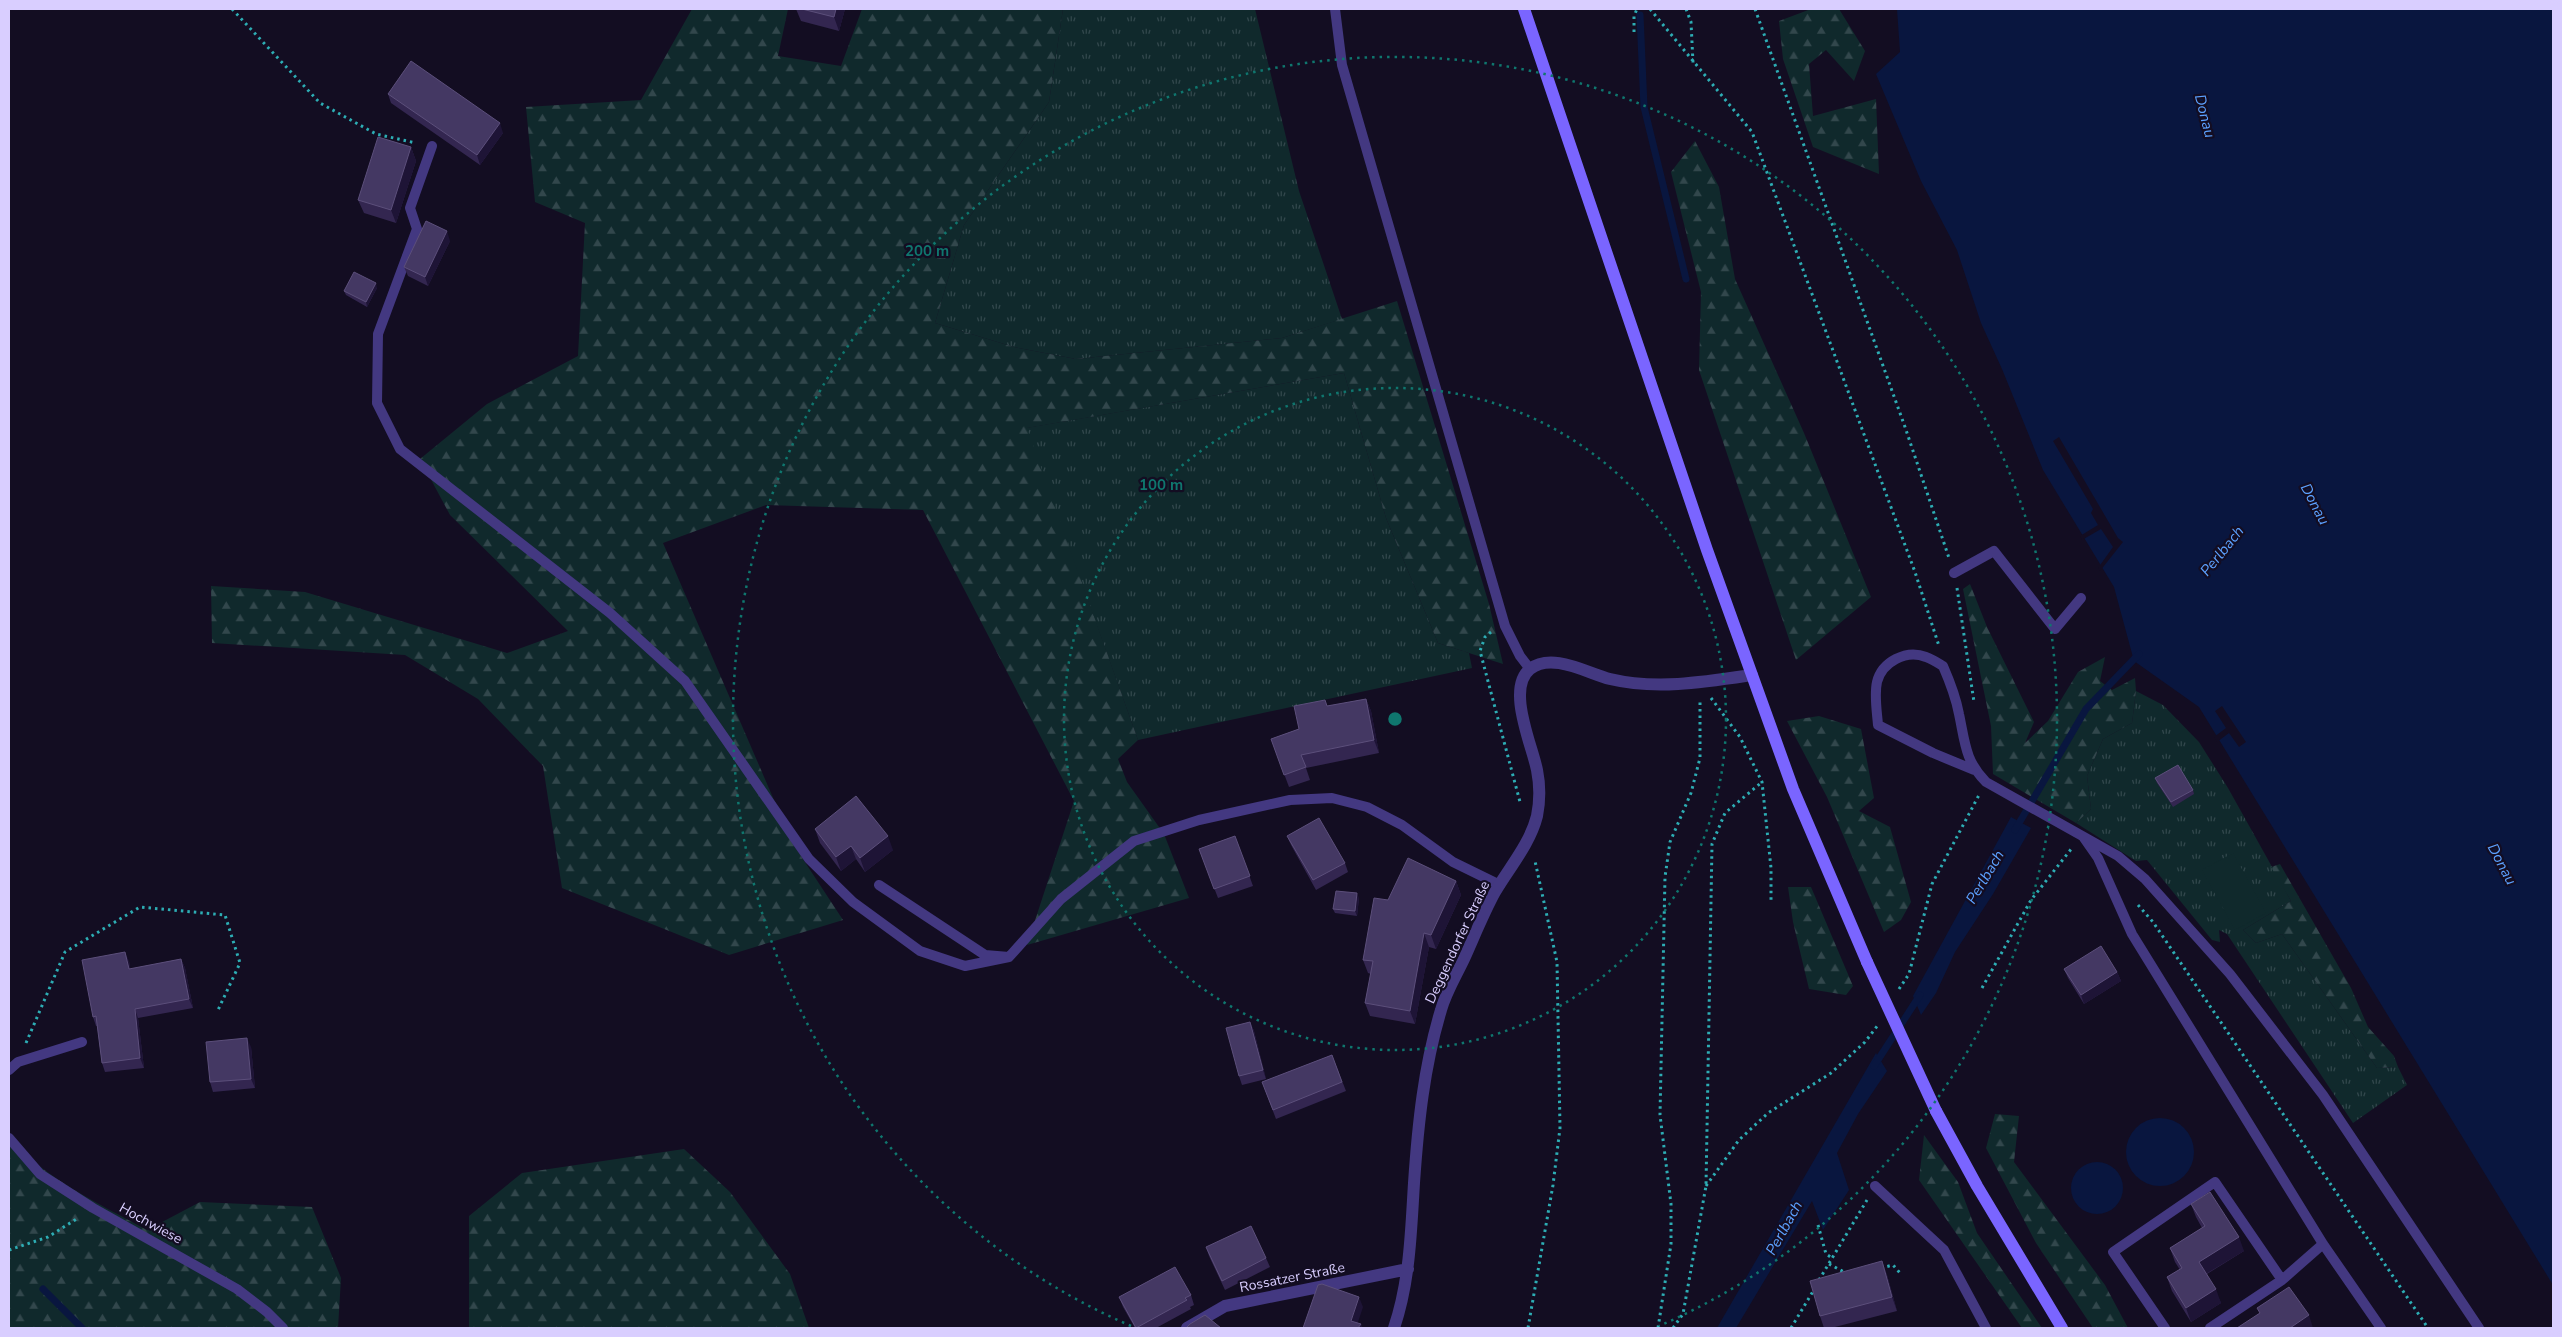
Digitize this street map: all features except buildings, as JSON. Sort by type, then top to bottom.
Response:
[{"type":"main road","points":[[1524,9],[1691,504],[1793,789],[1867,962],[1936,1111],[1977,1186],[2062,1328]]},
{"type":"street","points":[[1530,669],[1543,664],[1556,663],[1626,682],[1650,684],[1700,682],[1752,676]]},
{"type":"street","name":"Deggendorfer Straße","points":[[1394,1328],[1408,1269],[1423,1086],[1441,1008],[1500,885],[1529,837],[1540,799],[1537,772],[1519,700],[1519,687],[1530,669]]},
{"type":"street","name":"Rossatzer Straße","points":[[1187,1328],[1225,1306],[1408,1269]]},
{"type":"lane","points":[[1336,9],[1342,65],[1505,626],[1530,669]]},
{"type":"lane","points":[[432,146],[410,208],[416,230],[378,334],[377,403],[400,449],[610,613],[685,681],[809,860],[852,902],[920,951],[965,966],[1009,958],[1061,899],[1134,841],[1199,820],[1290,800],[1332,798],[1368,807],[1402,825],[1453,862],[1500,885]]},
{"type":"lane","points":[[1954,573],[1994,551],[2055,629],[2081,598]]},
{"type":"lane","points":[[1974,770],[1965,746],[1955,698],[1943,666],[1925,656],[1907,655],[1893,660],[1882,671],[1876,683],[1878,725],[1933,754],[1974,770],[1986,782],[2082,834],[2118,856],[2145,879],[2230,974],[2323,1096],[2479,1328]]},
{"type":"lane","points":[[2082,834],[2098,858],[2132,934],[2323,1244],[2381,1328]]},
{"type":"lane","points":[[878,885],[985,955],[1009,958]]},
{"type":"lane","points":[[9,1070],[18,1062],[82,1042]]},
{"type":"lane","name":"Hochwiese","points":[[9,1138],[40,1174],[93,1208],[164,1246],[237,1290],[267,1312],[283,1328]]},
{"type":"lane","points":[[2165,1328],[2113,1252],[2215,1182],[2282,1280]]},
{"type":"lane","points":[[1875,1186],[1944,1250],[1986,1328]]},
{"type":"lane","points":[[2210,1328],[2282,1280],[2323,1244]]},
{"type":"path","points":[[232,9],[320,103],[376,134],[432,146]]},
{"type":"path","points":[[1634,32],[1634,16],[1637,9]]},
{"type":"path","points":[[1650,9],[1752,132],[1915,572],[1941,654]]},
{"type":"path","points":[[1686,9],[1690,22],[1694,64]]},
{"type":"path","points":[[1755,9],[1905,427],[1954,573],[1974,704]]},
{"type":"path","points":[[1505,626],[1495,629],[1485,637],[1480,651],[1529,837],[1557,962],[1560,1128],[1553,1185],[1528,1328]]},
{"type":"path","points":[[1700,682],[1740,737],[1762,782],[1771,868],[1771,903]]},
{"type":"path","points":[[1658,1328],[1671,1244],[1670,1204],[1660,1115],[1665,877],[1670,842],[1691,793],[1700,758],[1700,682]]},
{"type":"path","points":[[1673,1328],[1683,1314],[1706,1186],[1712,844],[1725,813],[1762,782]]},
{"type":"path","points":[[1895,996],[1909,974],[1932,884],[1986,782]]},
{"type":"path","points":[[1982,988],[2030,900],[2082,834]]},
{"type":"path","points":[[2135,901],[2153,922],[2428,1328]]},
{"type":"path","points":[[18,1062],[65,952],[140,907],[225,915],[240,963],[218,1010]]},
{"type":"path","points":[[1706,1186],[1738,1140],[1768,1113],[1831,1073],[1865,1042],[1882,1018]]},
{"type":"path","points":[[1791,1328],[1875,1186]]},
{"type":"path","points":[[9,1250],[48,1237],[93,1208]]},
{"type":"path","points":[[1818,1225],[1826,1254],[1832,1258]]},
{"type":"path","points":[[1829,1264],[1848,1274]]},
{"type":"path","points":[[1874,1270],[1893,1265],[1900,1273]]},
{"type":"path","points":[[1823,1273],[1827,1282]]},
{"type":"green space","points":[[692,9],[788,9],[778,56],[841,66],[862,9],[1063,9],[1049,102],[964,225],[935,323],[1014,347],[1076,359],[1282,338],[1397,301],[1489,604],[1503,664],[1438,643],[1386,518],[1344,373],[1027,428],[1138,740],[1118,759],[1127,782],[1164,834],[1189,898],[1027,945],[1074,801],[923,510],[766,505],[663,543],[793,844],[843,920],[729,955],[562,888],[543,766],[478,699],[405,655],[212,643],[211,586],[305,592],[507,653],[568,631],[450,515],[420,459],[487,404],[578,356],[585,223],[535,202],[526,107],[641,100]]},
{"type":"green space","points":[[1063,9],[1255,9],[1299,191],[1342,319],[1282,338],[1076,359],[1014,347],[935,323],[964,225],[1049,102]]},
{"type":"green space","points":[[1811,9],[1839,9],[1865,51],[1854,81],[1826,50],[1809,64],[1813,116],[1876,99],[1879,174],[1813,147],[1783,59],[1779,21]]},
{"type":"green space","points":[[1695,141],[1719,187],[1735,279],[1804,433],[1871,597],[1796,660],[1699,370],[1701,292],[1671,172]]},
{"type":"green space","points":[[1344,373],[1386,518],[1438,643],[1469,653],[1472,668],[1138,740],[1026,428]]},
{"type":"green space","points":[[1970,584],[1987,627],[2034,722],[2025,743],[2048,721],[2078,672],[2105,657],[2100,681],[2112,690],[2135,678],[2136,691],[2132,723],[2103,739],[2087,776],[2091,809],[2076,823],[1993,774],[1991,726],[1963,589]]},
{"type":"green space","points":[[2136,691],[2163,705],[2199,742],[2228,788],[2291,901],[2243,930],[2256,943],[2282,934],[2377,1068],[2398,1067],[2407,1085],[2353,1123],[2227,934],[2219,930],[2220,942],[2212,940],[2147,860],[2136,861],[2076,823],[2091,809],[2087,776],[2103,739],[2132,723]]},
{"type":"green space","points":[[1819,716],[1861,729],[1874,798],[1859,811],[1890,827],[1911,902],[1901,920],[1884,932],[1827,797],[1787,721]]},
{"type":"green space","points":[[2233,853],[2266,913],[2235,930],[2202,870]]},
{"type":"green space","points":[[2280,864],[2351,988],[2368,1027],[2394,1056],[2398,1067],[2377,1068],[2282,934],[2256,943],[2243,930],[2291,901],[2271,867]]},
{"type":"green space","points":[[1788,887],[1811,887],[1853,986],[1846,995],[1809,989],[1793,922]]},
{"type":"green space","points":[[1995,1114],[2019,1116],[2014,1162],[2105,1285],[2128,1328],[2093,1328],[2036,1243],[1986,1148]]},
{"type":"green space","points":[[9,1131],[18,1146],[50,1174],[91,1200],[147,1230],[200,1202],[312,1207],[341,1278],[338,1328],[9,1328]]},
{"type":"green space","points":[[1924,1135],[1958,1182],[1977,1233],[2042,1328],[2022,1328],[1919,1180]]},
{"type":"green space","points":[[684,1149],[730,1192],[790,1274],[809,1328],[469,1328],[469,1216],[522,1173]]},
{"type":"water","name":"Donau","points":[[1897,9],[2553,9],[2553,1285],[2199,707],[2134,661],[2114,587],[2043,470],[1981,323],[1957,250],[1921,181],[1876,74],[1900,52]]},
{"type":"water","points":[[2011,817],[2031,828],[1993,894],[1955,952],[1936,993],[1921,1015],[1913,996]]},
{"type":"water","points":[[1876,1053],[1887,1071],[1858,1114],[1837,1153],[1849,1190],[1823,1230],[1812,1201],[1736,1328],[1717,1328]]},
{"type":"water","points":[[2160,1118],[2173,1120],[2184,1128],[2192,1139],[2194,1152],[2192,1165],[2184,1176],[2173,1184],[2160,1186],[2147,1184],[2136,1176],[2128,1165],[2126,1152],[2128,1139],[2136,1128],[2147,1120]]},
{"type":"water","points":[[2092,1162],[2102,1162],[2111,1166],[2119,1174],[2123,1188],[2119,1202],[2111,1210],[2102,1214],[2092,1214],[2083,1210],[2075,1202],[2071,1193],[2071,1183],[2075,1174],[2083,1166]]},
{"type":"pier","points":[[2059,437],[2118,538],[2123,542],[2100,571],[2098,568],[2113,547],[2101,529],[2082,540],[2080,536],[2098,525],[2091,513],[2093,509],[2053,441]]},
{"type":"pier","points":[[2222,706],[2246,742],[2239,747],[2229,733],[2217,742],[2214,737],[2226,728],[2215,711]]},
{"type":"waterway","points":[[1640,15],[1644,107],[1686,279]]},
{"type":"waterway","name":"Perlbach","points":[[2015,830],[2086,709],[2139,654]]},
{"type":"waterway","name":"Perlbach","points":[[1874,1066],[1920,995]]},
{"type":"waterway","points":[[43,1289],[82,1328]]}]
